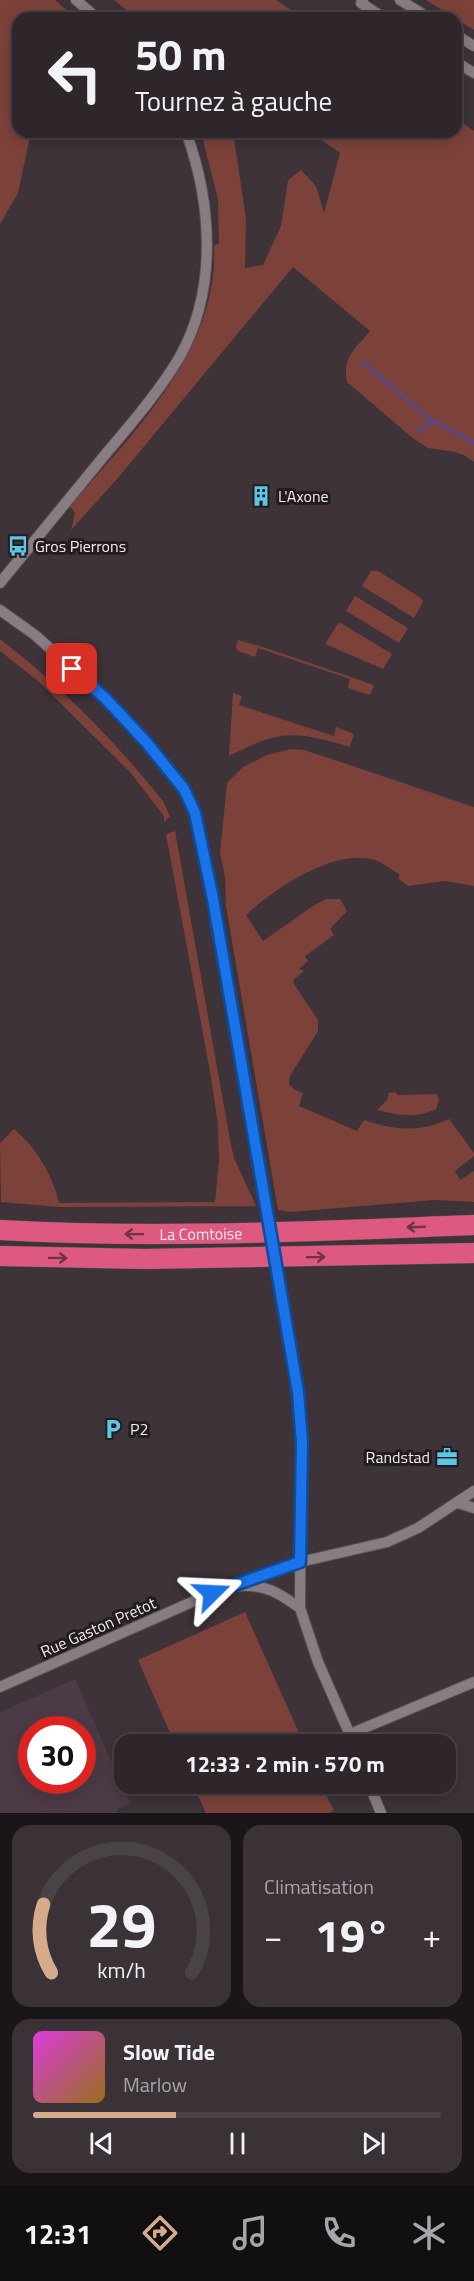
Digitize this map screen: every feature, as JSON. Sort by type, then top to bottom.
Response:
[{"type":"highway","name":"La Comtoise","points":[[0,1230],[243,1234],[474,1225]]},
{"type":"highway","name":"La Comtoise","points":[[0,1256],[145,1259],[474,1253]]},
{"type":"street","points":[[76,0],[90,12]]},
{"type":"street","points":[[363,0],[361,3],[375,12]]},
{"type":"street","points":[[400,0],[419,12]]},
{"type":"street","points":[[0,583],[158,391],[180,355],[194,322],[206,273],[208,232],[199,173],[188,138]]},
{"type":"street","points":[[0,610],[35,635],[105,698],[178,781],[195,813],[213,899],[301,1410],[300,1608],[318,1662],[350,1734]]},
{"type":"street","name":"Rue Gaston Pretot","points":[[0,1687],[228,1586],[300,1562],[387,1542],[418,1528],[474,1491]]},
{"type":"street","points":[[458,1503],[474,1508]]},
{"type":"street","points":[[228,1586],[247,1585],[275,1591],[300,1608]]},
{"type":"street","points":[[363,1734],[474,1682]]},
{"type":"street","points":[[373,1794],[381,1813]]},
{"type":"shaded area","points":[[0,0],[55,0],[69,12],[12,12],[12,138],[30,138],[18,193],[0,224]]},
{"type":"shaded area","points":[[114,0],[276,0],[294,12],[129,12]]},
{"type":"shaded area","points":[[426,0],[474,0],[474,30],[462,22],[462,12],[445,12]]},
{"type":"shaded area","points":[[462,123],[474,131],[474,462],[455,452],[428,448],[414,439],[347,382],[348,360],[370,331],[293,267],[117,479],[71,530],[75,513],[70,506],[145,419],[168,387],[188,354],[203,319],[212,283],[214,245],[219,244],[218,199],[203,138],[234,138],[246,219],[245,268],[263,265],[281,226],[288,180],[301,170],[316,186],[324,213],[340,153],[319,138],[462,138]]},
{"type":"shaded area","points":[[371,571],[378,571],[421,598],[423,602],[414,618],[362,586]]},
{"type":"shaded area","points":[[355,596],[408,628],[399,643],[346,611]]},
{"type":"shaded area","points":[[339,622],[392,654],[383,669],[325,644]]},
{"type":"shaded area","points":[[0,639],[66,696],[125,756],[163,801],[170,816],[164,822],[164,816],[130,772],[38,681],[0,651]]},
{"type":"shaded area","points":[[238,640],[374,685],[370,695],[348,688],[350,679],[258,648],[255,657],[238,651],[236,647]]},
{"type":"shaded area","points":[[233,693],[242,696],[239,705],[334,736],[336,727],[354,734],[350,747],[315,738],[288,735],[262,741],[229,756]]},
{"type":"shaded area","points":[[291,749],[304,750],[474,807],[474,886],[445,881],[408,886],[399,879],[399,874],[375,860],[359,858],[341,860],[324,865],[288,883],[246,915],[263,941],[313,906],[326,899],[340,899],[347,911],[330,929],[334,935],[305,956],[308,961],[299,969],[304,971],[293,980],[318,1020],[318,1031],[290,1076],[289,1084],[295,1090],[303,1093],[299,1106],[357,1131],[364,1120],[396,1128],[417,1128],[449,1119],[474,1153],[474,1156],[455,1171],[460,1180],[474,1171],[474,1202],[435,1200],[290,1212],[278,1210],[226,906],[225,877],[220,853],[227,783],[243,767],[267,755]]},
{"type":"shaded area","points":[[175,831],[230,1140],[234,1158],[256,1206],[60,1207],[1,1202],[0,1143],[14,1129],[29,1144],[42,1163],[53,1183],[59,1203],[215,1202],[219,1160],[218,1125],[166,834]]},
{"type":"shaded area","points":[[395,1092],[398,1095],[437,1094],[439,1100],[436,1109],[422,1114],[399,1115],[377,1110],[387,1100],[389,1093]]},
{"type":"shaded area","points":[[245,1612],[300,1734],[171,1734],[138,1660]]},
{"type":"shaded area","points":[[75,1679],[91,1716],[18,1716],[18,1794],[96,1794],[96,1727],[114,1768],[114,1794],[126,1794],[130,1804],[117,1809],[118,1813],[0,1813],[0,1712]]},
{"type":"shaded area","points":[[197,1794],[326,1794],[334,1811],[329,1813],[206,1813]]},
{"type":"waterway","points":[[362,362],[429,418],[474,443]]},
{"type":"waterway","points":[[418,432],[421,428],[434,422]]},
{"type":"place","name":"L'Axone","points":[[261,496]]},
{"type":"place","name":"Gros Pierrons","points":[[18,546]]},
{"type":"place","name":"P2","points":[[113,1429]]},
{"type":"place","name":"Randstad","points":[[447,1457]]},
{"type":"route","points":[[72,669],[105,698],[146,742],[184,789],[195,813],[213,899],[301,1410],[300,1562],[212,1593]]}]
